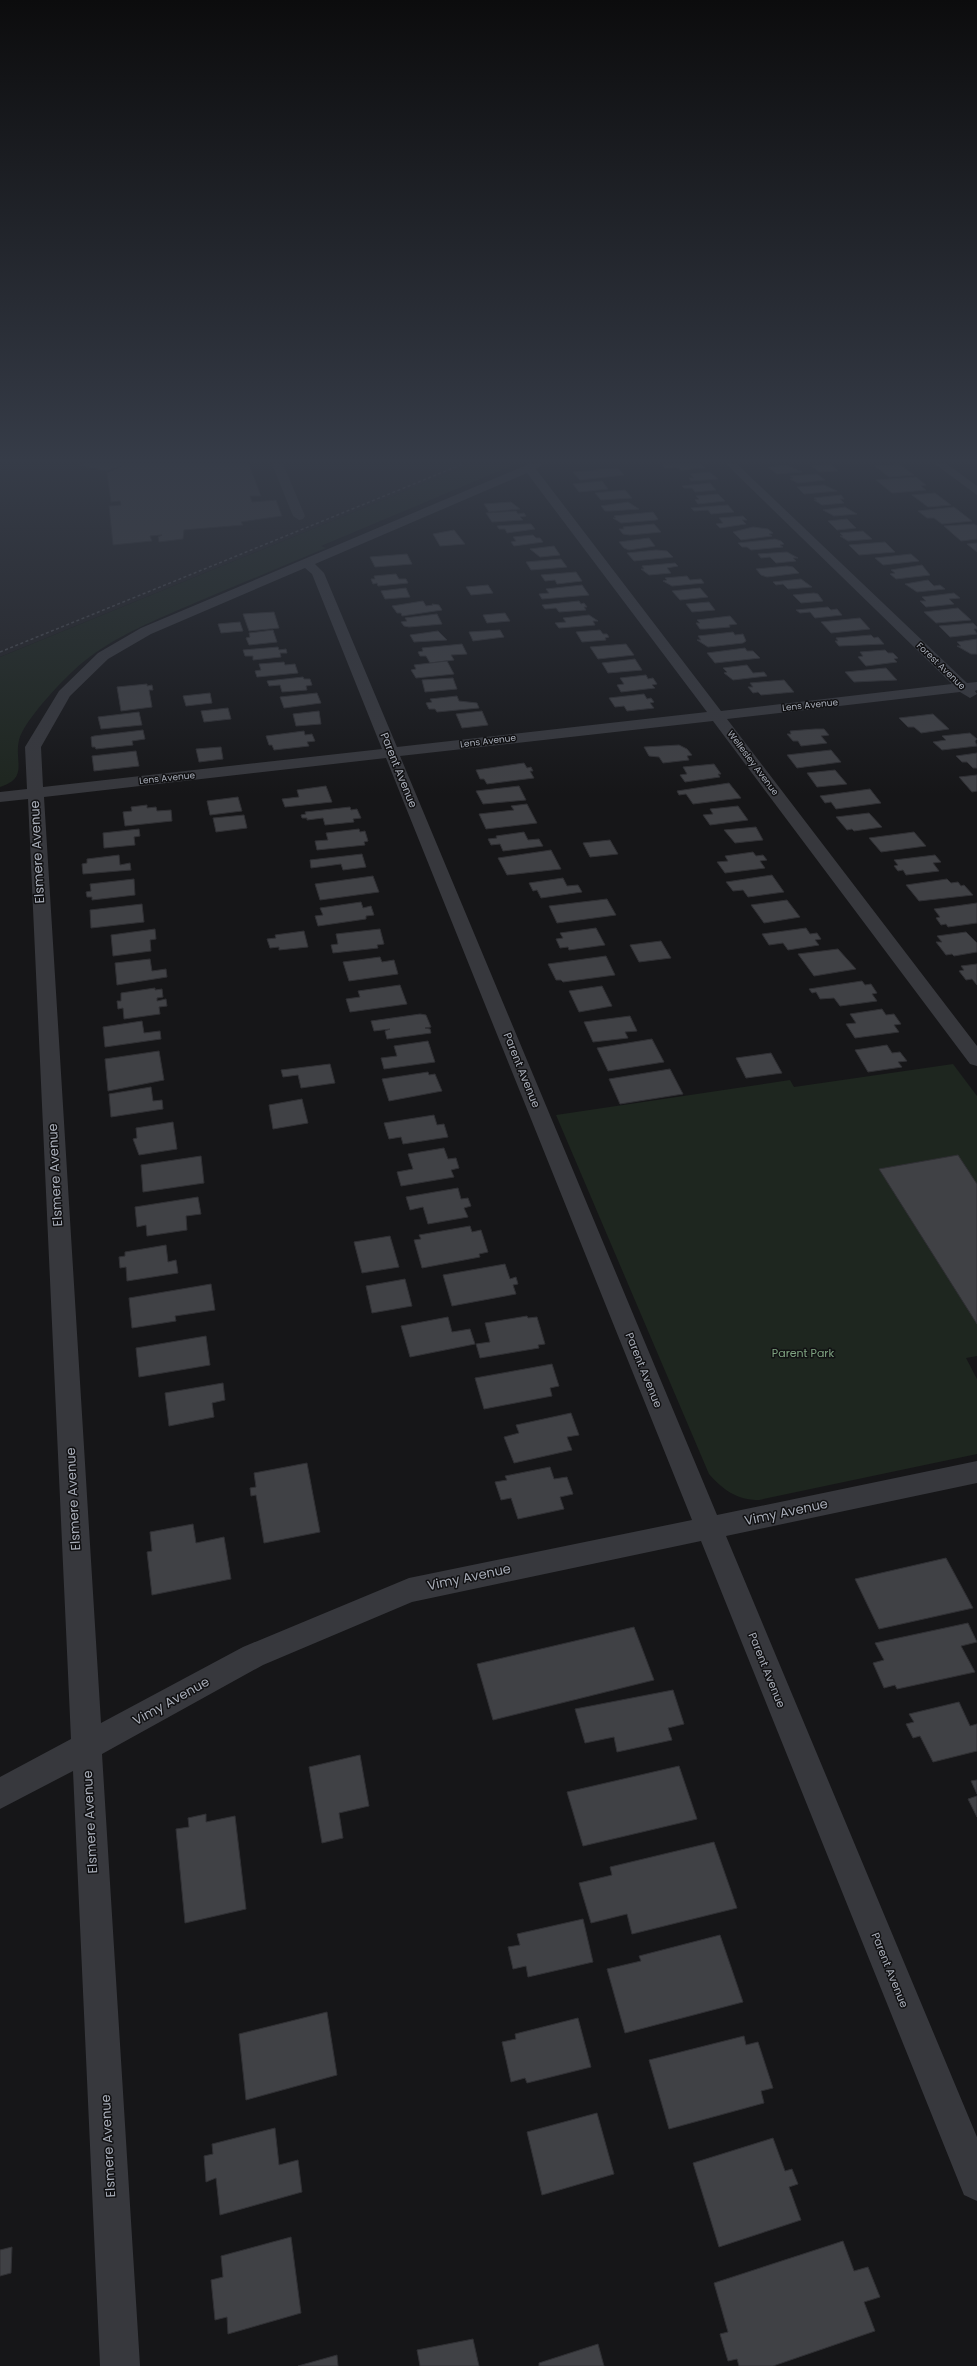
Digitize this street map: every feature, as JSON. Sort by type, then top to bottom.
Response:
[{"type":"street","name":"Elsmere Avenue","points":[[120,2366],[34,793],[33,747],[64,694],[103,656],[146,631],[277,574]]},
{"type":"street","name":"Parent Avenue","points":[[319,574],[977,2182]]},
{"type":"street","name":"Wellesley Avenue","points":[[613,574],[717,716],[977,1060]]},
{"type":"street","name":"Forest Avenue","points":[[850,574],[970,687],[977,701]]},
{"type":"street","name":"Lens Avenue","points":[[0,797],[970,687]]},
{"type":"street","name":"Vimy Avenue","points":[[0,1794],[253,1656],[409,1590],[977,1472]]},
{"type":"shaded area","points":[[0,574],[202,574],[0,657]]},
{"type":"green space","points":[[202,574],[263,574],[152,621],[109,644],[82,663],[46,699],[22,731],[18,748],[17,774],[9,783],[0,787],[0,657]]},
{"type":"green space","name":"Parent Park","points":[[953,1064],[977,1096],[977,1184],[957,1155],[879,1169],[977,1324],[977,1356],[966,1358],[977,1379],[977,1454],[759,1500],[751,1500],[731,1493],[709,1474],[556,1115],[790,1080],[794,1087]]},
{"type":"building","points":[[396,574],[399,579],[406,579],[408,583],[378,586],[377,583],[373,584],[371,579],[375,579],[374,576]]},
{"type":"building","points":[[578,574],[582,581],[557,584],[555,580],[545,581],[541,575]]},
{"type":"building","points":[[761,574],[788,574],[767,577]]},
{"type":"building","points":[[890,574],[930,575],[896,579]]},
{"type":"building","points":[[687,576],[690,580],[701,579],[704,583],[672,586],[663,581],[667,580],[665,578]]},
{"type":"building","points":[[801,579],[812,587],[788,589],[783,584],[776,585],[773,582]]},
{"type":"building","points":[[928,580],[934,586],[940,585],[945,589],[917,592],[905,584]]},
{"type":"building","points":[[488,585],[493,593],[471,595],[466,587]]},
{"type":"building","points":[[582,585],[589,595],[542,599],[539,594],[549,593],[546,589]]},
{"type":"building","points":[[406,588],[410,597],[385,599],[381,591]]},
{"type":"building","points":[[700,588],[708,597],[680,600],[672,591]]},
{"type":"building","points":[[954,593],[960,598],[949,599],[954,604],[926,607],[920,601],[926,601],[922,597]]},
{"type":"building","points":[[818,594],[823,601],[801,603],[793,595]]},
{"type":"building","points":[[423,601],[426,606],[433,605],[432,604],[439,605],[442,610],[402,616],[401,613],[397,613],[392,606]]},
{"type":"building","points":[[579,601],[581,604],[584,603],[587,607],[584,607],[586,610],[559,612],[556,608],[545,609],[542,605]]},
{"type":"building","points":[[709,602],[715,610],[692,612],[686,604]]},
{"type":"building","points":[[828,607],[831,610],[837,609],[842,615],[815,618],[810,612],[800,613],[796,610]]},
{"type":"building","points":[[958,608],[971,620],[936,623],[924,612]]},
{"type":"building","points":[[274,612],[279,628],[249,631],[243,614]]},
{"type":"building","points":[[505,613],[510,621],[487,623],[483,615]]},
{"type":"building","points":[[437,614],[442,624],[409,627],[404,626],[401,622],[407,621],[405,618]]},
{"type":"building","points":[[589,615],[598,621],[593,621],[595,625],[559,628],[555,623],[566,622],[563,618]]},
{"type":"building","points":[[730,616],[737,624],[729,625],[730,627],[700,629],[696,623],[700,623],[697,620]]},
{"type":"building","points":[[860,618],[870,629],[831,633],[821,622]]},
{"type":"building","points":[[240,622],[243,631],[221,633],[218,624]]},
{"type":"building","points":[[973,623],[977,627],[977,629],[974,629],[977,634],[950,637],[939,626]]},
{"type":"building","points":[[273,630],[277,642],[249,645],[246,638],[250,637],[249,633]]},
{"type":"building","points":[[500,630],[504,637],[473,641],[469,632]]},
{"type":"building","points":[[600,630],[603,634],[607,634],[609,637],[605,638],[606,640],[582,642],[576,632]]},
{"type":"building","points":[[438,631],[447,640],[414,642],[410,635]]},
{"type":"building","points":[[733,632],[735,635],[743,634],[746,641],[743,643],[708,647],[697,640],[701,640],[698,636]]},
{"type":"building","points":[[871,635],[874,638],[878,637],[884,644],[839,646],[835,641],[838,641],[836,638]]},
{"type":"building","points":[[977,639],[977,654],[971,654],[957,646],[961,646],[957,642]]},
{"type":"building","points":[[462,644],[467,654],[451,655],[454,660],[430,663],[426,656],[420,656],[418,652],[423,651],[422,648]]},
{"type":"building","points":[[626,644],[634,655],[598,659],[590,647]]},
{"type":"building","points":[[278,647],[279,650],[286,649],[287,653],[280,653],[281,657],[253,660],[253,656],[245,656],[243,650]]},
{"type":"building","points":[[745,648],[747,651],[753,651],[760,658],[715,663],[707,653]]},
{"type":"building","points":[[885,650],[888,653],[893,653],[898,658],[894,659],[897,662],[866,666],[858,657],[863,656],[860,652]]},
{"type":"building","points":[[635,659],[642,670],[608,673],[602,663]]},
{"type":"building","points":[[447,661],[454,674],[416,678],[411,670],[416,669],[414,665]]},
{"type":"building","points":[[284,662],[285,665],[295,664],[298,673],[257,677],[255,671],[261,670],[259,664]]},
{"type":"building","points":[[747,665],[753,673],[764,672],[767,676],[733,680],[724,673],[727,672],[723,668]]},
{"type":"building","points":[[886,668],[897,680],[854,682],[845,672]]},
{"type":"building","points":[[646,675],[648,679],[653,678],[657,684],[652,685],[655,688],[621,692],[617,685],[624,684],[620,678]]},
{"type":"building","points":[[303,677],[304,679],[310,679],[312,685],[306,686],[307,690],[282,692],[280,685],[269,686],[267,681]]},
{"type":"building","points":[[453,678],[457,689],[425,692],[422,680]]},
{"type":"building","points":[[784,680],[794,692],[761,695],[758,692],[753,693],[748,687],[753,687],[750,683]]},
{"type":"building","points":[[147,684],[147,686],[152,685],[153,690],[149,690],[152,707],[121,711],[117,687]]},
{"type":"building","points":[[210,693],[212,703],[186,706],[183,696]]},
{"type":"building","points":[[317,693],[321,703],[284,708],[280,697]]},
{"type":"building","points":[[644,694],[647,699],[651,698],[654,702],[650,703],[654,708],[627,711],[624,706],[615,707],[609,698]]},
{"type":"building","points":[[457,696],[459,701],[477,703],[479,708],[437,712],[435,709],[429,709],[426,703],[432,702],[430,699]]},
{"type":"building","points":[[228,708],[231,719],[204,722],[201,711]]},
{"type":"building","points":[[319,711],[321,724],[296,726],[293,714]]},
{"type":"building","points":[[482,711],[488,725],[462,728],[456,714]]},
{"type":"building","points":[[139,712],[142,725],[101,729],[98,717]]},
{"type":"building","points":[[933,714],[949,729],[921,733],[914,727],[908,727],[899,718]]},
{"type":"building","points":[[824,729],[829,735],[821,736],[827,743],[801,746],[798,741],[793,741],[787,734],[791,734],[790,731]]},
{"type":"building","points":[[143,730],[145,739],[132,741],[133,745],[96,749],[95,747],[92,747],[91,737],[94,736]]},
{"type":"building","points":[[304,731],[305,735],[312,734],[315,741],[307,742],[309,746],[274,750],[272,745],[269,745],[266,736]]},
{"type":"building","points":[[970,733],[977,739],[975,741],[977,746],[942,750],[933,742],[946,740],[942,736]]},
{"type":"building","points":[[679,745],[687,749],[692,755],[687,756],[689,760],[663,763],[659,757],[649,756],[644,747]]},
{"type":"building","points":[[221,747],[223,759],[199,762],[196,749]]},
{"type":"building","points":[[831,750],[841,762],[797,768],[787,755]]},
{"type":"building","points":[[136,751],[139,766],[94,771],[92,756]]},
{"type":"building","points":[[977,753],[977,768],[973,768],[967,762],[962,762],[956,756]]},
{"type":"building","points":[[524,763],[527,768],[531,767],[533,771],[530,771],[534,778],[487,784],[484,779],[480,779],[476,770]]},
{"type":"building","points":[[714,764],[721,774],[718,774],[720,777],[685,782],[680,775],[687,774],[683,767]]},
{"type":"building","points":[[835,770],[847,784],[817,787],[807,773]]},
{"type":"building","points":[[977,775],[977,791],[972,792],[959,777]]},
{"type":"building","points":[[729,783],[741,798],[693,804],[686,794],[679,795],[677,791]]},
{"type":"building","points":[[326,786],[332,802],[285,807],[282,799],[299,797],[297,790]]},
{"type":"building","points":[[519,786],[526,800],[483,804],[476,791]]},
{"type":"building","points":[[870,789],[881,803],[836,809],[831,802],[825,803],[820,796]]},
{"type":"building","points":[[238,797],[242,811],[210,815],[207,801]]},
{"type":"building","points":[[527,804],[537,823],[486,829],[479,814],[514,810],[511,806]]},
{"type":"building","points":[[147,805],[147,808],[156,807],[157,811],[171,810],[172,821],[125,826],[123,812],[132,811],[131,807]]},
{"type":"building","points":[[738,806],[748,820],[710,825],[703,815],[713,814],[710,809]]},
{"type":"building","points":[[350,807],[351,810],[357,809],[361,818],[353,819],[354,822],[325,825],[323,818],[307,820],[307,818],[302,818],[301,815],[306,814],[305,812]]},
{"type":"building","points":[[869,813],[882,827],[854,831],[852,829],[847,830],[836,817]]},
{"type":"building","points":[[244,815],[247,828],[216,832],[213,818]]},
{"type":"building","points":[[756,827],[763,840],[735,843],[724,830]]},
{"type":"building","points":[[139,829],[140,836],[134,837],[135,845],[104,848],[103,833]]},
{"type":"building","points":[[359,829],[360,832],[365,831],[368,841],[364,842],[365,845],[317,850],[315,841],[328,840],[326,833]]},
{"type":"building","points":[[524,832],[528,840],[539,839],[543,846],[503,851],[500,844],[491,845],[488,839],[497,838],[496,836]]},
{"type":"building","points":[[914,832],[926,846],[881,852],[869,838]]},
{"type":"building","points":[[610,840],[618,854],[590,857],[583,843]]},
{"type":"building","points":[[551,850],[561,869],[507,875],[498,858]]},
{"type":"building","points":[[753,852],[756,856],[763,855],[767,860],[760,861],[765,868],[725,873],[717,862],[728,861],[725,856]]},
{"type":"building","points":[[362,854],[366,867],[343,870],[341,864],[311,868],[310,860]]},
{"type":"building","points":[[119,855],[120,865],[130,863],[131,870],[83,874],[82,864],[87,863],[87,859]]},
{"type":"building","points":[[935,855],[941,862],[933,863],[939,871],[906,875],[903,870],[898,871],[894,866],[898,865],[894,860]]},
{"type":"building","points":[[772,875],[784,892],[748,897],[743,890],[733,891],[726,882]]},
{"type":"building","points":[[373,876],[379,892],[320,900],[315,884]]},
{"type":"building","points":[[563,878],[567,886],[578,885],[582,892],[541,898],[537,890],[533,891],[529,883]]},
{"type":"building","points":[[134,879],[135,895],[92,900],[92,897],[87,897],[86,892],[91,891],[90,884]]},
{"type":"building","points":[[947,879],[951,883],[958,882],[961,886],[964,885],[973,895],[919,901],[906,885]]},
{"type":"building","points":[[607,899],[616,915],[557,923],[549,906]]},
{"type":"building","points":[[787,900],[800,917],[764,923],[751,905]]},
{"type":"building","points":[[361,902],[363,908],[371,906],[374,915],[366,916],[366,919],[318,926],[315,916],[323,915],[320,908]]},
{"type":"building","points":[[977,903],[977,923],[948,927],[946,924],[941,925],[936,918],[940,917],[934,909]]},
{"type":"building","points":[[142,904],[144,922],[91,928],[90,910]]},
{"type":"building","points":[[596,928],[605,945],[569,950],[568,947],[560,948],[556,939],[563,938],[560,933]]},
{"type":"building","points":[[806,928],[810,934],[817,933],[821,939],[815,940],[819,945],[788,950],[783,943],[769,945],[762,934]]},
{"type":"building","points":[[155,929],[156,939],[150,940],[151,951],[113,956],[111,935]]},
{"type":"building","points":[[380,929],[384,944],[377,945],[378,948],[333,953],[331,945],[338,944],[336,934]]},
{"type":"building","points":[[304,931],[308,947],[279,950],[279,947],[270,948],[267,939],[276,938],[275,935]]},
{"type":"building","points":[[966,932],[977,943],[977,952],[954,956],[952,954],[946,955],[936,942],[942,942],[937,936]]},
{"type":"building","points":[[661,941],[671,958],[639,962],[630,945]]},
{"type":"building","points":[[838,949],[856,969],[814,976],[798,954]]},
{"type":"building","points":[[606,956],[615,975],[563,982],[561,980],[556,980],[548,964]]},
{"type":"building","points":[[380,957],[382,962],[394,960],[398,974],[349,981],[343,962]]},
{"type":"building","points":[[150,959],[152,971],[166,969],[167,977],[117,985],[115,963]]},
{"type":"building","points":[[977,964],[977,985],[972,979],[966,980],[959,971],[964,970],[961,966]]},
{"type":"building","points":[[862,981],[865,985],[871,984],[877,993],[872,994],[877,1001],[840,1006],[834,998],[820,999],[816,992],[812,993],[809,989]]},
{"type":"building","points":[[400,985],[407,1004],[350,1012],[346,999],[360,997],[358,991]]},
{"type":"building","points":[[602,986],[612,1006],[579,1012],[569,991]]},
{"type":"building","points":[[155,988],[155,990],[162,989],[163,997],[157,998],[157,1001],[166,999],[167,1006],[159,1007],[160,1014],[124,1019],[123,1008],[118,1009],[117,1001],[121,1001],[121,993]]},
{"type":"building","points":[[882,1009],[886,1015],[894,1014],[901,1024],[894,1025],[899,1032],[855,1038],[846,1024],[856,1023],[850,1014]]},
{"type":"building","points":[[420,1014],[426,1015],[431,1027],[425,1028],[430,1029],[431,1033],[387,1039],[385,1031],[390,1029],[374,1031],[371,1021]]},
{"type":"building","points":[[630,1016],[637,1031],[625,1032],[628,1038],[593,1042],[584,1022]]},
{"type":"building","points":[[142,1021],[144,1033],[160,1031],[161,1039],[105,1047],[103,1027]]},
{"type":"building","points":[[652,1039],[664,1062],[608,1071],[597,1048]]},
{"type":"building","points":[[428,1041],[435,1062],[384,1069],[381,1058],[397,1056],[394,1046]]},
{"type":"building","points":[[887,1045],[892,1053],[900,1052],[907,1061],[898,1062],[902,1067],[868,1072],[855,1050]]},
{"type":"building","points":[[159,1051],[164,1080],[108,1091],[105,1059]]},
{"type":"building","points":[[771,1053],[782,1073],[746,1078],[736,1058]]},
{"type":"building","points":[[330,1064],[335,1083],[301,1088],[298,1075],[283,1077],[281,1070]]},
{"type":"building","points":[[670,1069],[683,1094],[620,1104],[609,1079]]},
{"type":"building","points":[[428,1072],[429,1075],[435,1074],[442,1091],[389,1101],[382,1079]]},
{"type":"building","points":[[151,1087],[153,1101],[162,1100],[163,1109],[111,1117],[109,1094]]},
{"type":"building","points":[[302,1099],[308,1123],[273,1129],[269,1105]]},
{"type":"building","points":[[434,1115],[437,1125],[444,1124],[448,1137],[403,1144],[401,1137],[389,1139],[384,1123]]},
{"type":"building","points":[[173,1122],[177,1149],[139,1155],[133,1139],[137,1138],[136,1128]]},
{"type":"building","points":[[444,1148],[448,1159],[456,1158],[459,1168],[451,1170],[454,1177],[401,1186],[397,1172],[413,1169],[408,1154]]},
{"type":"building","points":[[958,1155],[977,1184],[977,1324],[879,1169]]},
{"type":"building","points":[[201,1156],[204,1183],[143,1192],[141,1165]]},
{"type":"building","points":[[458,1188],[461,1199],[468,1198],[471,1206],[464,1208],[468,1217],[428,1224],[423,1207],[410,1210],[406,1197]]},
{"type":"building","points":[[198,1197],[201,1214],[186,1216],[187,1230],[147,1236],[146,1225],[137,1227],[135,1207]]},
{"type":"building","points":[[470,1226],[472,1232],[481,1230],[488,1252],[479,1254],[480,1257],[422,1268],[414,1240],[421,1239],[419,1235]]},
{"type":"building","points":[[390,1236],[399,1267],[362,1273],[354,1242]]},
{"type":"building","points":[[166,1245],[168,1262],[176,1260],[178,1273],[127,1281],[126,1267],[120,1268],[119,1257],[125,1256],[125,1252]]},
{"type":"building","points":[[505,1264],[510,1279],[516,1277],[518,1284],[513,1285],[516,1294],[452,1306],[443,1275]]},
{"type":"building","points":[[405,1279],[412,1306],[372,1313],[366,1286]]},
{"type":"building","points":[[211,1284],[215,1310],[175,1316],[176,1321],[132,1328],[129,1298]]},
{"type":"building","points":[[527,1316],[528,1318],[537,1317],[545,1344],[538,1345],[539,1348],[480,1358],[476,1344],[490,1342],[485,1323]]},
{"type":"building","points":[[448,1317],[452,1332],[470,1329],[475,1344],[410,1357],[401,1326]]},
{"type":"building","points":[[206,1336],[210,1365],[139,1377],[136,1348]]},
{"type":"building","points":[[552,1364],[559,1386],[550,1388],[552,1396],[484,1409],[475,1378]]},
{"type":"building","points":[[223,1383],[225,1400],[212,1403],[214,1417],[169,1426],[165,1393]]},
{"type":"building","points":[[571,1413],[579,1435],[567,1437],[572,1450],[514,1463],[504,1437],[519,1433],[516,1425]]},
{"type":"building","points":[[307,1463],[320,1532],[264,1543],[256,1495],[251,1496],[250,1488],[256,1487],[254,1473]]},
{"type":"building","points":[[550,1467],[554,1479],[567,1477],[573,1494],[560,1497],[564,1509],[518,1519],[511,1498],[501,1500],[495,1482],[507,1480],[505,1476]]},
{"type":"building","points":[[193,1524],[196,1543],[224,1537],[231,1579],[152,1595],[147,1552],[152,1551],[150,1532]]},
{"type":"building","points":[[946,1558],[973,1608],[879,1629],[855,1579]]},
{"type":"building","points":[[968,1623],[977,1642],[961,1646],[975,1672],[897,1689],[895,1685],[884,1688],[873,1663],[884,1660],[875,1643]]},
{"type":"building","points":[[634,1627],[654,1680],[493,1720],[477,1664]]},
{"type":"building","points":[[673,1690],[684,1724],[668,1728],[672,1740],[617,1752],[614,1737],[585,1743],[575,1709]]},
{"type":"building","points":[[959,1702],[970,1726],[977,1724],[977,1751],[933,1762],[920,1736],[913,1738],[906,1724],[914,1722],[909,1714]]},
{"type":"building","points":[[360,1755],[369,1806],[339,1813],[343,1838],[322,1843],[309,1767]]},
{"type":"building","points":[[679,1766],[697,1819],[583,1846],[567,1792]]},
{"type":"building","points":[[977,1780],[977,1794],[971,1781]]},
{"type":"building","points":[[977,1796],[977,1817],[968,1799]]},
{"type":"building","points":[[206,1814],[206,1822],[235,1816],[246,1909],[185,1923],[176,1829],[189,1827],[188,1818]]},
{"type":"building","points":[[714,1842],[737,1908],[632,1934],[627,1914],[591,1923],[579,1883],[612,1875],[610,1867]]},
{"type":"building","points":[[583,1919],[593,1962],[528,1977],[526,1966],[513,1969],[508,1947],[520,1945],[517,1934]]},
{"type":"building","points":[[720,1935],[743,2002],[625,2033],[607,1969],[641,1961],[639,1956]]},
{"type":"building","points":[[327,2012],[337,2075],[246,2100],[239,2034]]},
{"type":"building","points":[[578,2018],[591,2067],[527,2083],[525,2078],[511,2082],[502,2042],[516,2039],[515,2034]]},
{"type":"building","points":[[744,2036],[746,2045],[758,2042],[773,2088],[761,2091],[764,2103],[669,2129],[649,2060]]},
{"type":"building","points":[[597,2113],[614,2174],[542,2195],[527,2132]]},
{"type":"building","points":[[275,2128],[279,2165],[298,2160],[302,2192],[220,2215],[216,2178],[206,2182],[204,2156],[213,2154],[212,2144]]},
{"type":"building","points":[[773,2138],[785,2171],[792,2169],[798,2184],[789,2187],[801,2220],[719,2247],[693,2163]]},
{"type":"building","points":[[291,2237],[301,2313],[228,2334],[227,2317],[215,2320],[211,2280],[223,2277],[221,2256]]},
{"type":"building","points":[[843,2241],[854,2271],[868,2267],[880,2297],[864,2302],[875,2331],[773,2366],[739,2366],[737,2359],[728,2361],[720,2334],[728,2332],[714,2283]]},
{"type":"building","points":[[12,2247],[11,2273],[0,2276],[0,2250]]},
{"type":"building","points":[[473,2339],[479,2366],[420,2366],[417,2350]]},
{"type":"building","points":[[598,2344],[604,2366],[539,2366],[539,2363]]},
{"type":"building","points":[[337,2355],[338,2366],[298,2366]]},
{"type":"railway","points":[[0,652],[191,574]]}]
